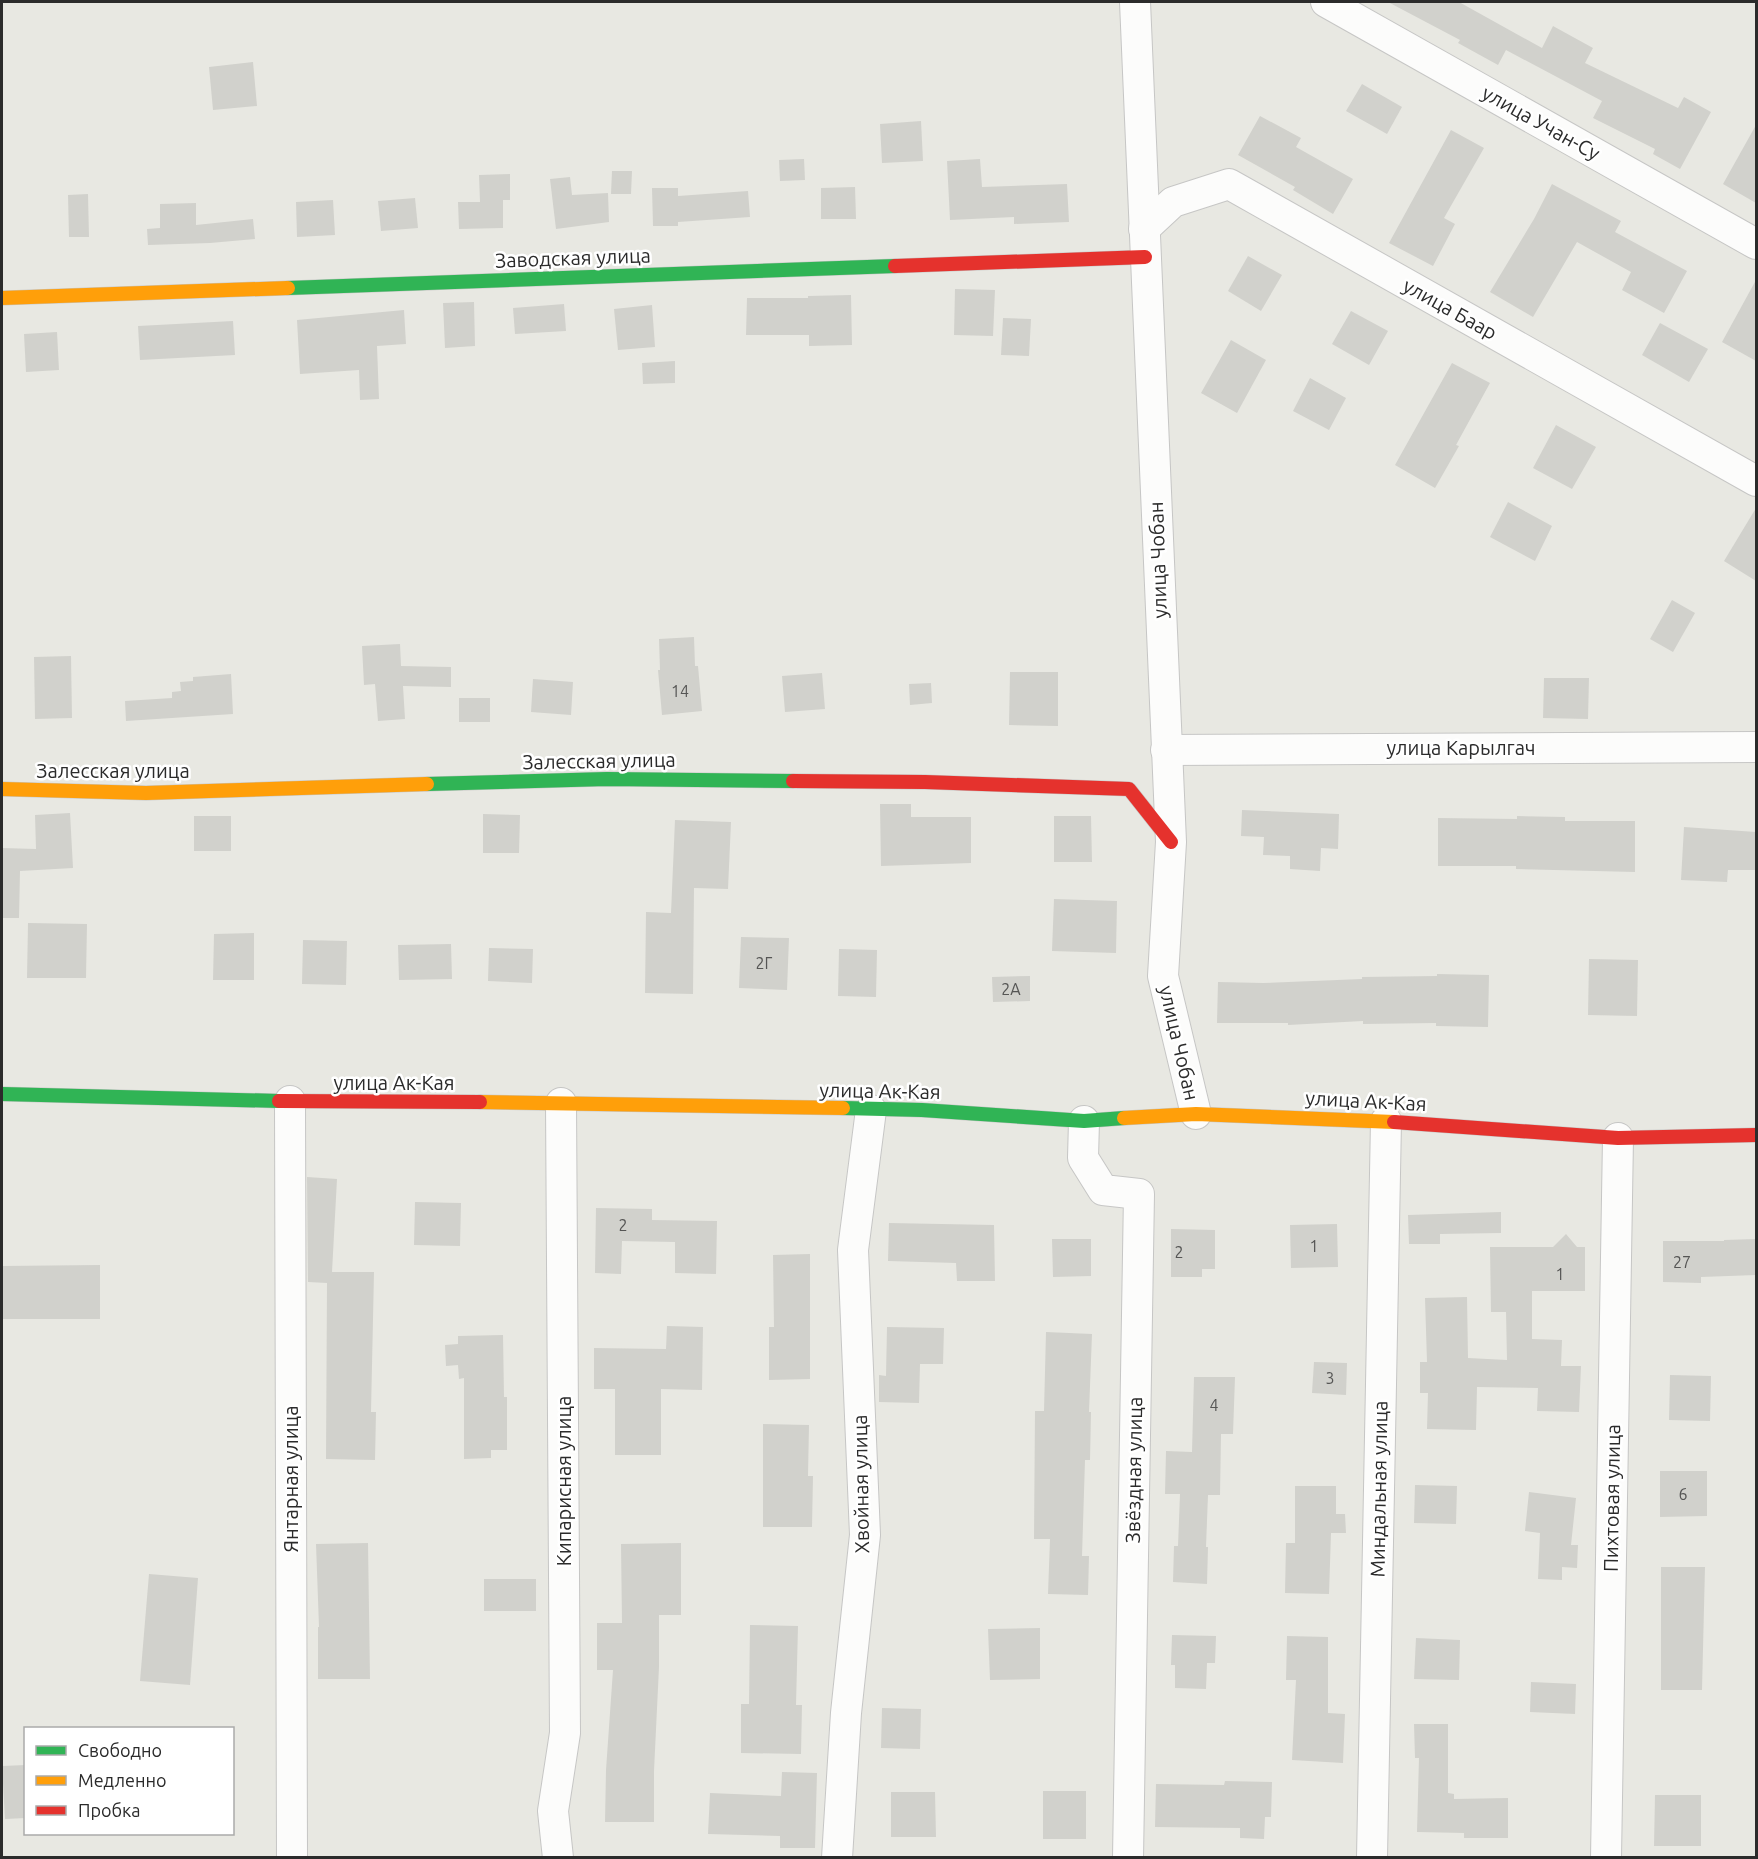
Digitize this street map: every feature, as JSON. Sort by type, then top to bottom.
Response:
[{"type":"street","name":"улица Чобан","points":[[1136,2],[1171,842],[1163,976],[1196,1114]]},
{"type":"street","name":"улица Учан-Су","points":[[1326,2],[1756,244]]},
{"type":"street","name":"улица Баар","points":[[1145,243],[1173,202],[1229,184],[1756,481]]},
{"type":"street","name":"Заводская улица","points":[[2,298],[1145,243]]},
{"type":"street","name":"улица Карылгач","points":[[1166,750],[1756,747]]},
{"type":"street","name":"Залесская улица","points":[[2,789],[146,793],[607,779],[925,782],[1129,789],[1171,842]]},
{"type":"street","name":"улица Ак-Кая","points":[[2,1095],[922,1110],[1084,1121],[1196,1114],[1386,1121],[1618,1138],[1756,1135]]},
{"type":"street","name":"Янтарная улица","points":[[290,1101],[292,1857]]},
{"type":"street","name":"Кипарисная улица","points":[[558,1857],[553,1811],[565,1733],[561,1103]]},
{"type":"street","name":"Хвойная улица","points":[[837,1857],[846,1713],[865,1535],[853,1250],[871,1110]]},
{"type":"street","name":"Звёздная улица","points":[[1084,1121],[1083,1158],[1103,1190],[1139,1194],[1128,1857]]},
{"type":"street","name":"Миндальная улица","points":[[1372,1857],[1386,1121]]},
{"type":"street","name":"Пихтовая улица","points":[[1606,1857],[1618,1138]]},
{"type":"building","points":[[1388,2],[1459,2],[1542,48],[1553,26],[1593,48],[1585,63],[1678,108],[1684,97],[1711,112],[1680,169],[1653,154],[1655,149],[1593,118],[1602,101],[1506,50],[1498,65],[1458,43],[1460,40]]},
{"type":"building","points":[[253,62],[257,106],[213,110],[209,67]]},
{"type":"building","points":[[1362,84],[1402,107],[1387,134],[1346,111]]},
{"type":"building","points":[[1260,116],[1301,138],[1296,147],[1353,179],[1333,214],[1293,190],[1295,187],[1238,155]]},
{"type":"building","points":[[921,121],[923,161],[882,163],[880,124]]},
{"type":"building","points":[[1756,125],[1756,203],[1723,184]]},
{"type":"building","points":[[1451,130],[1484,148],[1444,218],[1455,224],[1433,266],[1389,243]]},
{"type":"building","points":[[804,159],[805,180],[780,181],[779,160]]},
{"type":"building","points":[[980,159],[982,187],[1067,184],[1069,222],[1014,224],[1014,217],[950,220],[947,161]]},
{"type":"building","points":[[612,171],[632,171],[631,194],[611,194]]},
{"type":"building","points":[[510,174],[510,200],[503,200],[503,228],[459,229],[458,202],[480,202],[479,175]]},
{"type":"building","points":[[570,177],[572,195],[608,193],[609,222],[556,229],[550,179]]},
{"type":"building","points":[[1552,184],[1621,221],[1615,232],[1687,271],[1664,313],[1622,290],[1631,272],[1577,242],[1533,317],[1490,292],[1534,219]]},
{"type":"building","points":[[855,187],[856,219],[821,219],[821,188]]},
{"type":"building","points":[[652,188],[678,188],[678,196],[748,191],[750,217],[678,222],[678,226],[653,226]]},
{"type":"building","points":[[88,194],[89,237],[69,237],[68,195]]},
{"type":"building","points":[[415,198],[418,228],[381,231],[378,201]]},
{"type":"building","points":[[333,200],[335,235],[297,237],[296,202]]},
{"type":"building","points":[[196,203],[196,225],[253,219],[255,239],[148,245],[147,229],[160,228],[160,204]]},
{"type":"building","points":[[1248,256],[1282,275],[1261,311],[1228,291]]},
{"type":"building","points":[[1756,280],[1756,361],[1722,342]]},
{"type":"building","points":[[955,289],[995,290],[993,336],[954,335]]},
{"type":"building","points":[[851,295],[852,345],[809,346],[809,335],[746,335],[747,298]]},
{"type":"building","points":[[474,302],[475,346],[445,348],[443,303]]},
{"type":"building","points":[[564,304],[566,331],[515,334],[513,308]]},
{"type":"building","points":[[652,305],[655,347],[618,350],[614,309]]},
{"type":"building","points":[[404,310],[406,344],[377,346],[379,399],[360,400],[359,370],[300,374],[297,320]]},
{"type":"building","points":[[1351,311],[1388,331],[1369,365],[1332,344]]},
{"type":"building","points":[[1003,318],[1031,319],[1029,356],[1001,355]]},
{"type":"building","points":[[233,321],[235,355],[140,360],[138,326]]},
{"type":"building","points":[[1660,323],[1708,349],[1689,382],[1642,355]]},
{"type":"building","points":[[57,332],[59,370],[26,372],[24,334]]},
{"type":"building","points":[[1231,340],[1266,360],[1237,413],[1201,393]]},
{"type":"building","points":[[675,361],[675,383],[643,384],[642,363]]},
{"type":"building","points":[[1452,363],[1490,383],[1435,488],[1395,465]]},
{"type":"building","points":[[1310,378],[1346,398],[1329,430],[1293,411]]},
{"type":"building","points":[[1556,425],[1596,447],[1572,489],[1533,468]]},
{"type":"building","points":[[1508,502],[1552,526],[1535,561],[1490,537]]},
{"type":"building","points":[[1756,508],[1756,581],[1724,561]]},
{"type":"building","points":[[1672,600],[1695,613],[1673,652],[1650,639]]},
{"type":"building","points":[[694,637],[695,666],[698,666],[702,711],[662,715],[658,670],[660,670],[659,639]]},
{"type":"building","points":[[400,644],[401,666],[451,667],[451,687],[403,686],[405,719],[378,721],[375,684],[364,685],[362,646]]},
{"type":"building","points":[[71,656],[72,718],[35,719],[34,657]]},
{"type":"building","points":[[1010,672],[1058,672],[1058,726],[1009,725]]},
{"type":"building","points":[[822,673],[825,709],[785,712],[782,676]]},
{"type":"building","points":[[231,674],[233,714],[126,721],[125,701],[172,698],[172,692],[181,691],[180,682],[193,681],[193,677]]},
{"type":"building","points":[[1544,678],[1589,678],[1588,719],[1543,718]]},
{"type":"building","points":[[533,679],[573,682],[571,715],[531,712]]},
{"type":"building","points":[[931,683],[932,703],[910,705],[909,684]]},
{"type":"building","points":[[459,698],[490,698],[490,722],[459,722]]},
{"type":"building","points":[[880,804],[911,804],[911,817],[971,817],[971,863],[881,866]]},
{"type":"building","points":[[1242,810],[1339,814],[1338,849],[1321,848],[1320,871],[1290,869],[1290,856],[1263,855],[1264,837],[1241,836]]},
{"type":"building","points":[[70,813],[73,868],[20,871],[19,918],[2,918],[2,848],[36,849],[35,815]]},
{"type":"building","points":[[483,814],[520,815],[519,853],[483,853]]},
{"type":"building","points":[[194,816],[231,816],[231,851],[194,851]]},
{"type":"building","points":[[1054,816],[1091,816],[1092,862],[1054,862]]},
{"type":"building","points":[[1517,816],[1565,817],[1565,821],[1635,821],[1635,872],[1516,869],[1516,866],[1438,866],[1438,818],[1517,819]]},
{"type":"building","points":[[675,820],[731,822],[728,889],[694,888],[693,994],[645,993],[646,912],[671,913]]},
{"type":"building","points":[[1684,827],[1756,832],[1756,870],[1728,870],[1727,882],[1681,880]]},
{"type":"building","points":[[1054,899],[1117,901],[1116,953],[1052,951]]},
{"type":"building","points":[[28,923],[87,924],[86,978],[27,978]]},
{"type":"building","points":[[254,933],[254,980],[213,980],[214,934]]},
{"type":"building","points":[[741,937],[789,938],[787,990],[739,988]]},
{"type":"building","points":[[303,940],[347,941],[346,985],[302,984]]},
{"type":"building","points":[[451,944],[452,979],[399,980],[398,945]]},
{"type":"building","points":[[489,948],[533,949],[532,983],[488,981]]},
{"type":"building","points":[[839,949],[877,950],[876,997],[838,996]]},
{"type":"building","points":[[1589,959],[1638,960],[1637,1016],[1588,1015]]},
{"type":"building","points":[[1437,974],[1489,975],[1488,1027],[1436,1026],[1436,1023],[1363,1024],[1363,1021],[1288,1025],[1288,1023],[1217,1023],[1218,982],[1263,983],[1362,979],[1362,977],[1437,976]]},
{"type":"building","points":[[1030,976],[1030,1001],[993,1002],[992,977]]},
{"type":"building","points":[[307,1177],[337,1179],[332,1272],[374,1272],[371,1412],[376,1412],[375,1460],[326,1459],[327,1283],[308,1282]]},
{"type":"building","points":[[415,1202],[461,1203],[460,1246],[414,1245]]},
{"type":"building","points":[[596,1208],[652,1209],[652,1220],[717,1221],[716,1274],[675,1273],[675,1242],[622,1241],[621,1274],[595,1273]]},
{"type":"building","points":[[1501,1212],[1501,1233],[1440,1234],[1440,1244],[1409,1244],[1408,1215]]},
{"type":"building","points":[[889,1223],[994,1225],[995,1281],[957,1281],[956,1263],[888,1261]]},
{"type":"building","points":[[1337,1224],[1338,1267],[1291,1268],[1290,1225]]},
{"type":"building","points":[[1171,1229],[1215,1230],[1215,1269],[1202,1269],[1202,1277],[1171,1277]]},
{"type":"building","points":[[1566,1234],[1577,1247],[1585,1247],[1585,1291],[1532,1291],[1532,1339],[1562,1340],[1561,1366],[1581,1366],[1579,1412],[1537,1411],[1538,1388],[1477,1387],[1476,1430],[1427,1429],[1428,1393],[1420,1393],[1420,1362],[1427,1362],[1425,1298],[1467,1297],[1468,1358],[1507,1360],[1506,1312],[1491,1312],[1490,1247],[1553,1247]]},
{"type":"building","points":[[1052,1239],[1091,1239],[1091,1276],[1053,1277]]},
{"type":"building","points":[[1756,1239],[1756,1275],[1701,1277],[1701,1283],[1663,1282],[1663,1241]]},
{"type":"building","points":[[810,1254],[810,1379],[769,1380],[769,1327],[774,1327],[773,1255]]},
{"type":"building","points":[[100,1265],[100,1319],[2,1319],[2,1266]]},
{"type":"building","points":[[667,1326],[703,1327],[702,1390],[661,1389],[661,1455],[615,1455],[615,1389],[594,1389],[594,1348],[666,1349]]},
{"type":"building","points":[[887,1327],[944,1328],[943,1364],[920,1364],[919,1403],[879,1402],[879,1375],[886,1376]]},
{"type":"building","points":[[1046,1332],[1092,1334],[1090,1460],[1085,1460],[1082,1556],[1089,1556],[1088,1595],[1048,1594],[1050,1539],[1034,1539],[1035,1411],[1044,1411]]},
{"type":"building","points":[[503,1335],[504,1397],[507,1397],[507,1450],[491,1450],[491,1458],[464,1459],[464,1378],[459,1379],[458,1365],[446,1366],[445,1345],[458,1344],[458,1336]]},
{"type":"building","points":[[1314,1362],[1347,1363],[1346,1395],[1312,1393]]},
{"type":"building","points":[[1670,1375],[1711,1376],[1710,1421],[1669,1420]]},
{"type":"building","points":[[1194,1377],[1235,1377],[1233,1434],[1221,1434],[1220,1495],[1208,1495],[1207,1584],[1173,1582],[1174,1546],[1178,1546],[1180,1494],[1165,1494],[1166,1451],[1192,1452]]},
{"type":"building","points":[[763,1424],[809,1425],[808,1476],[813,1476],[812,1527],[763,1527]]},
{"type":"building","points":[[1660,1471],[1707,1471],[1707,1516],[1660,1517]]},
{"type":"building","points":[[1415,1485],[1457,1486],[1456,1524],[1414,1523]]},
{"type":"building","points":[[1295,1486],[1336,1486],[1336,1514],[1345,1514],[1346,1533],[1331,1533],[1329,1594],[1285,1593],[1286,1543],[1295,1543]]},
{"type":"building","points":[[1529,1492],[1576,1498],[1571,1545],[1578,1545],[1577,1568],[1562,1567],[1562,1580],[1538,1579],[1540,1533],[1525,1531]]},
{"type":"building","points":[[368,1543],[370,1679],[318,1679],[316,1544]]},
{"type":"building","points":[[681,1543],[681,1615],[659,1615],[654,1822],[605,1822],[613,1670],[597,1670],[597,1623],[622,1623],[621,1544]]},
{"type":"building","points":[[1661,1567],[1705,1567],[1702,1690],[1661,1690]]},
{"type":"building","points":[[149,1574],[198,1578],[190,1685],[140,1681]]},
{"type":"building","points":[[484,1579],[536,1579],[536,1611],[484,1611]]},
{"type":"building","points":[[750,1625],[798,1626],[796,1705],[802,1705],[801,1754],[741,1753],[741,1704],[749,1704]]},
{"type":"building","points":[[1040,1628],[1040,1679],[990,1680],[988,1629]]},
{"type":"building","points":[[1172,1635],[1216,1636],[1215,1663],[1207,1663],[1206,1689],[1175,1688],[1175,1665],[1171,1665]]},
{"type":"building","points":[[1287,1636],[1328,1637],[1328,1713],[1345,1714],[1343,1763],[1292,1760],[1296,1680],[1286,1680]]},
{"type":"building","points":[[1416,1638],[1460,1640],[1459,1680],[1414,1679]]},
{"type":"building","points":[[1531,1682],[1576,1684],[1575,1714],[1530,1712]]},
{"type":"building","points":[[882,1708],[921,1709],[920,1749],[881,1748]]},
{"type":"building","points":[[1414,1724],[1448,1724],[1448,1793],[1454,1794],[1454,1799],[1508,1798],[1508,1838],[1464,1838],[1464,1833],[1417,1832],[1419,1758],[1415,1758]]},
{"type":"building","points":[[24,1765],[24,1818],[5,1819],[2,1766]]},
{"type":"building","points":[[782,1772],[817,1773],[815,1848],[780,1848],[780,1836],[708,1834],[710,1793],[781,1796]]},
{"type":"building","points":[[1225,1781],[1272,1782],[1271,1817],[1265,1817],[1264,1839],[1240,1838],[1240,1828],[1155,1827],[1156,1784],[1224,1785]]},
{"type":"building","points":[[1043,1791],[1086,1791],[1086,1839],[1043,1839]]},
{"type":"building","points":[[891,1792],[935,1792],[936,1837],[891,1837]]},
{"type":"building","points":[[1655,1795],[1701,1795],[1701,1846],[1654,1846]]},
{"type":"traffic: fast","points":[[288,288],[895,266]]},
{"type":"traffic: fast","points":[[427,784],[607,779],[793,781]]},
{"type":"traffic: fast","points":[[2,1094],[279,1101]]},
{"type":"traffic: fast","points":[[843,1108],[922,1110],[1084,1121],[1124,1118]]},
{"type":"traffic: slow","points":[[2,298],[288,288]]},
{"type":"traffic: slow","points":[[2,789],[146,793],[427,784]]},
{"type":"traffic: slow","points":[[480,1102],[843,1108]]},
{"type":"traffic: slow","points":[[1124,1118],[1196,1114],[1394,1122]]},
{"type":"traffic: jam","points":[[895,266],[1145,257]]},
{"type":"traffic: jam","points":[[793,781],[925,782],[1129,789],[1171,842]]},
{"type":"traffic: jam","points":[[279,1101],[480,1102]]},
{"type":"traffic: jam","points":[[1394,1122],[1618,1138],[1756,1135]]}]
